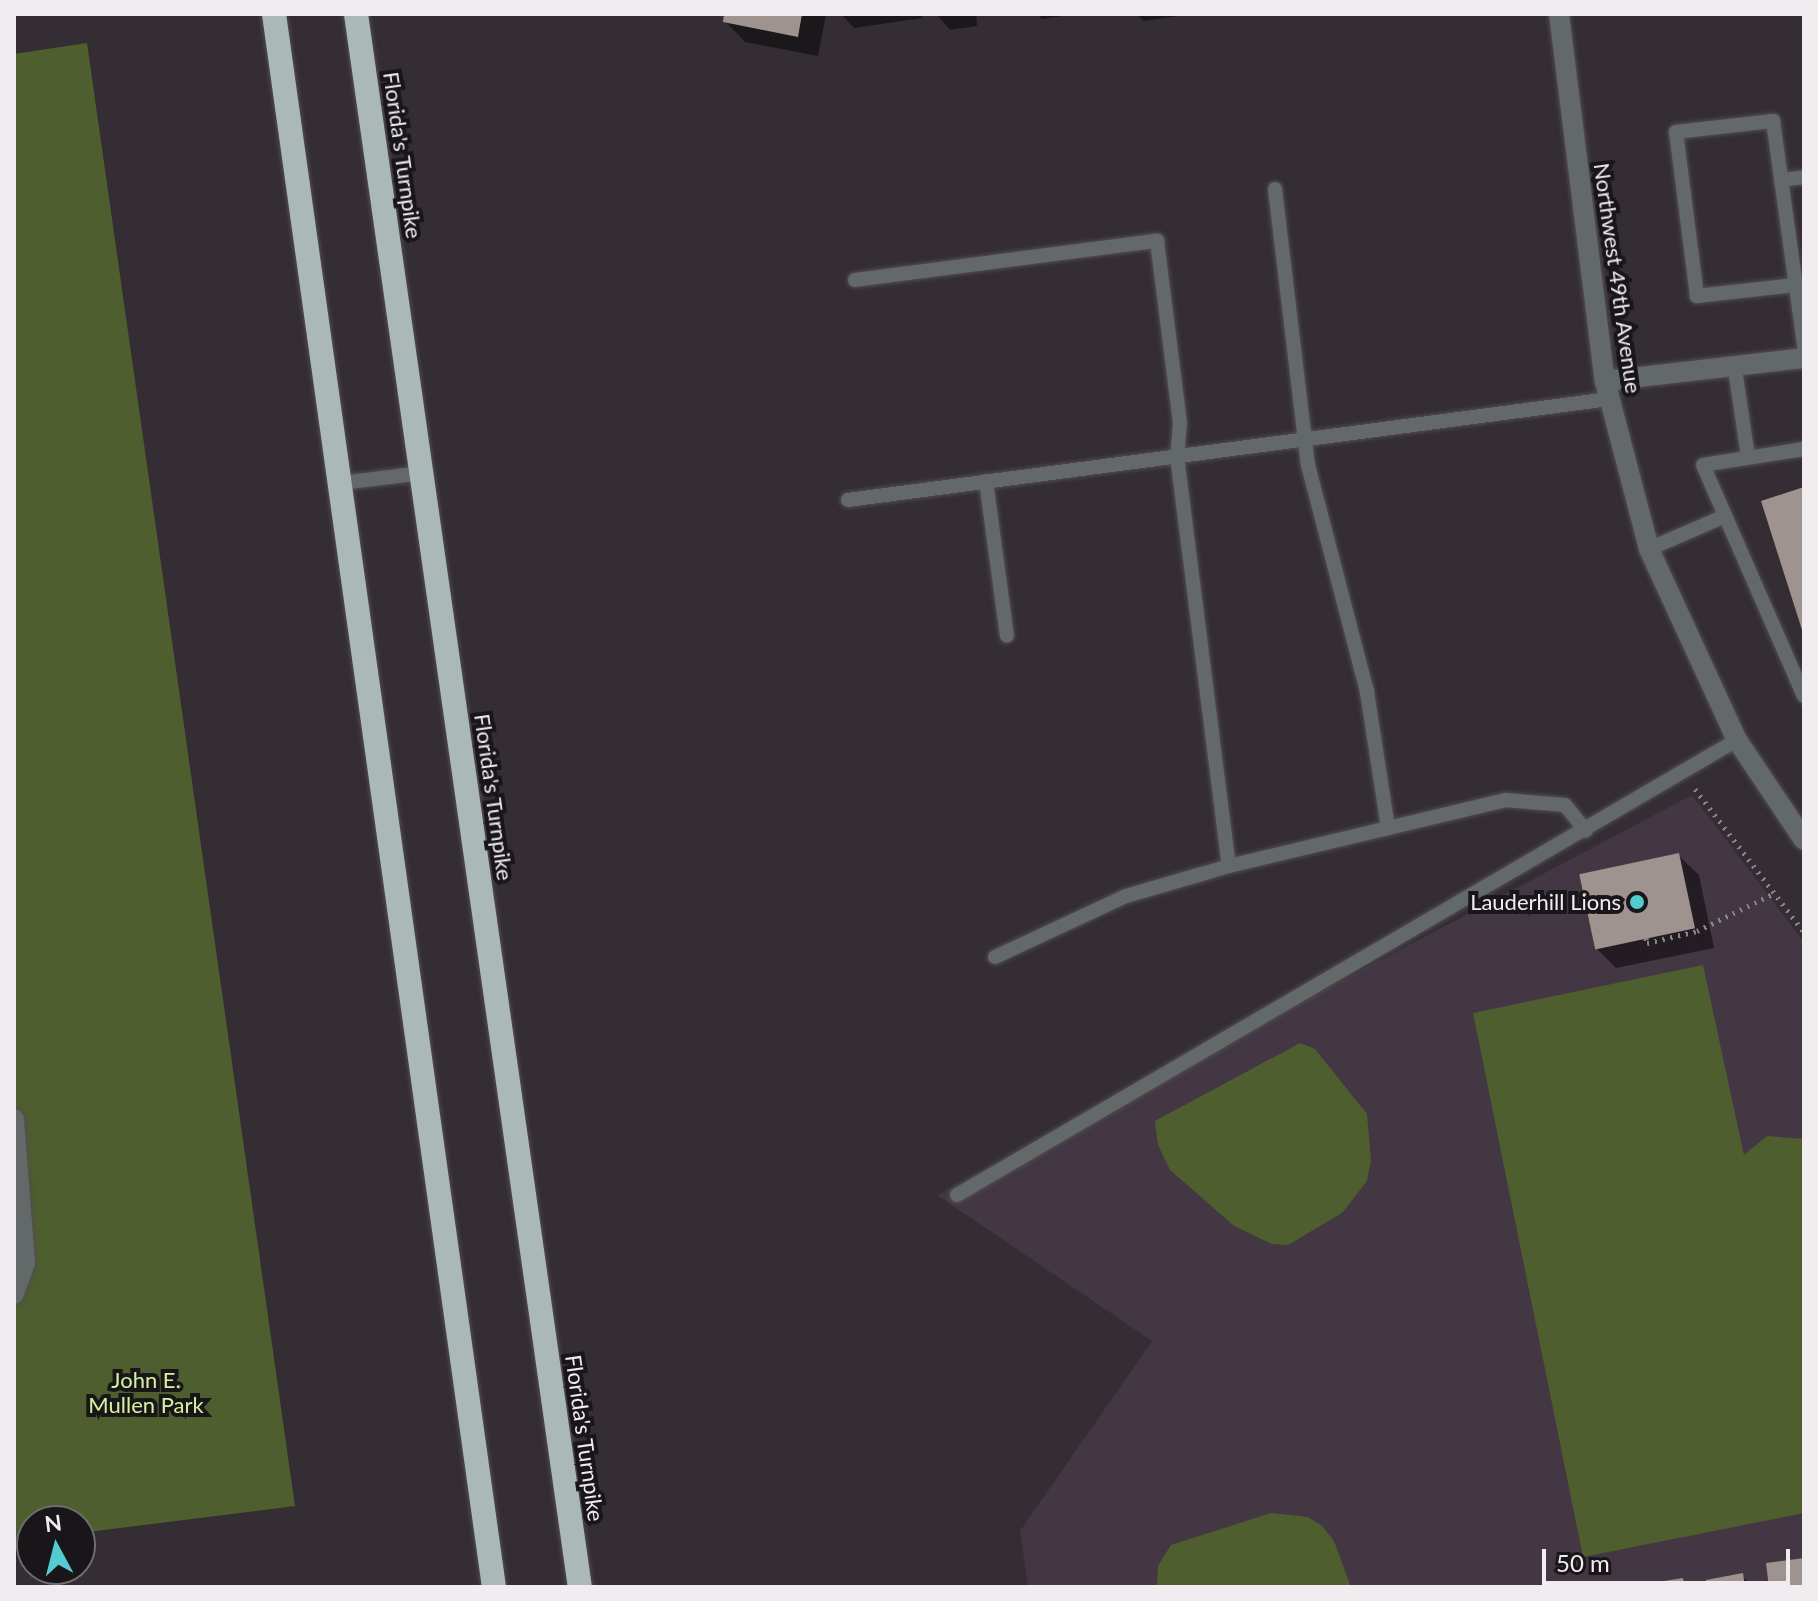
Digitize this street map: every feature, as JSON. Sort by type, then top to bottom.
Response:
[{"type":"highway","points":[[274,14],[494,1587]]},
{"type":"highway","name":"Florida's Turnpike","points":[[356,14],[580,1587]]},
{"type":"street","name":"Northwest 49th Avenue","points":[[1559,14],[1607,390],[1649,549],[1737,740],[1804,840]]},
{"type":"street","points":[[1607,390],[1804,358]]},
{"type":"street","points":[[14,1119],[25,1263],[14,1294]]},
{"type":"lane","points":[[1795,285],[1697,296],[1676,132],[1773,121],[1804,345]]},
{"type":"lane","points":[[1781,180],[1804,177]]},
{"type":"lane","points":[[1275,189],[1305,440],[1367,692],[1388,828]]},
{"type":"lane","points":[[855,280],[1157,241],[1180,423],[1177,456],[1229,866]]},
{"type":"lane","points":[[1735,369],[1748,457]]},
{"type":"lane","points":[[848,500],[1489,418],[1607,390]]},
{"type":"lane","points":[[1804,449],[1703,465],[1804,696]]},
{"type":"lane","points":[[341,483],[422,473]]},
{"type":"lane","points":[[986,481],[1007,636]]},
{"type":"lane","points":[[1649,549],[1725,516]]},
{"type":"lane","points":[[957,1195],[1586,831],[1737,740]]},
{"type":"lane","points":[[995,957],[1126,896],[1229,866],[1505,800],[1565,805],[1586,831]]},
{"type":"path","points":[[1684,772],[1804,932]]},
{"type":"path","points":[[1646,938],[1647,943],[1697,931],[1775,893]]},
{"type":"shaded area","points":[[1692,795],[1804,942],[1804,1587],[1028,1587],[1020,1531],[1152,1341],[937,1195]]},
{"type":"green space","name":"John E. Mullen Park","points":[[87,43],[295,1506],[96,1531],[96,1505],[16,1505],[14,1541],[14,54]]},
{"type":"green space","points":[[1703,965],[1744,1155],[1767,1136],[1804,1139],[1804,1513],[1583,1557],[1473,1013]]},
{"type":"green space","points":[[1300,1043],[1315,1049],[1367,1114],[1371,1161],[1367,1181],[1342,1213],[1288,1245],[1272,1244],[1234,1226],[1170,1170],[1158,1145],[1155,1121]]},
{"type":"green space","points":[[1271,1513],[1308,1517],[1322,1526],[1334,1541],[1351,1587],[1157,1587],[1158,1566],[1171,1545]]},
{"type":"building","points":[[724,14],[802,14],[798,37],[723,22]]},
{"type":"building","points":[[1804,487],[1804,633],[1803,633],[1761,501]]},
{"type":"building","name":"Lauderhill Lions","points":[[1679,853],[1695,928],[1595,950],[1579,874]]},
{"type":"building","points":[[1804,1558],[1804,1587],[1769,1587],[1766,1563]]},
{"type":"building","points":[[1743,1573],[1745,1587],[1707,1587],[1706,1580]]},
{"type":"building","points":[[1683,1578],[1684,1587],[1646,1587],[1645,1584]]},
{"type":"place","name":"Lauderhill Lions","points":[[1637,902]]}]
